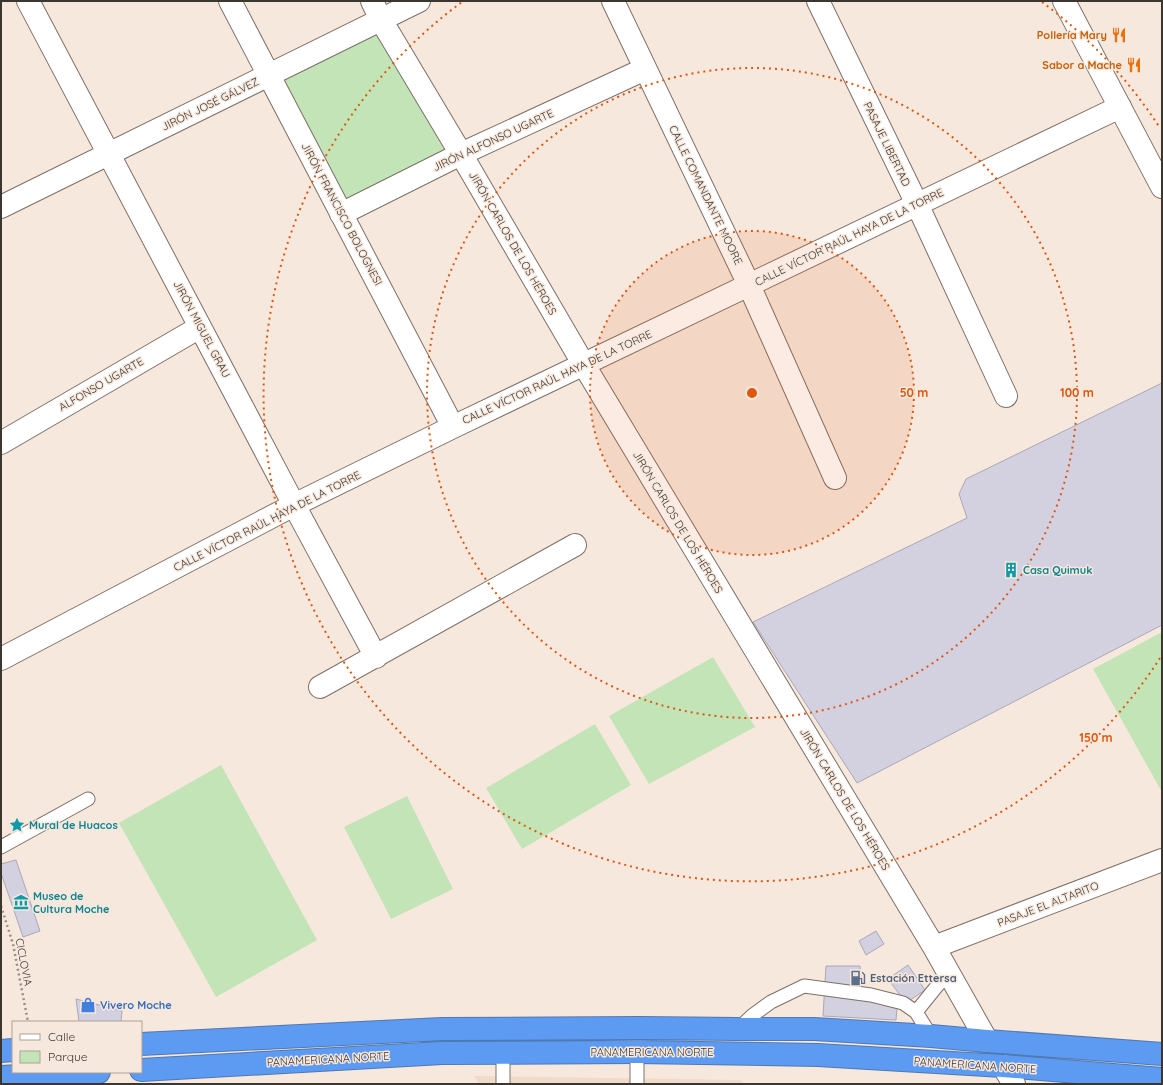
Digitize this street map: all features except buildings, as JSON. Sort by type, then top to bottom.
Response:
[{"type":"highway","points":[[142,1044],[442,1029],[738,1028],[814,1029],[931,1036],[1162,1054]]},
{"type":"highway","points":[[1,1051],[12,1050]]},
{"type":"highway","name":"PANAMERICANA NORTE","points":[[142,1070],[442,1053],[638,1052],[818,1054],[1009,1075],[1162,1079]]},
{"type":"highway","points":[[2,1078],[96,1076]]},
{"type":"street","name":"JIRÓN MIGUEL GRAU","points":[[28,1],[294,505],[376,657]]},
{"type":"street","name":"JIRÓN FRANCISCO BOLOGNESI","points":[[230,1],[454,427]]},
{"type":"street","name":"JIRÓN JOSÉ GÁLVEZ","points":[[1,207],[269,75],[376,10],[419,1]]},
{"type":"street","name":"CALLE COMANDANTE MOORE","points":[[613,1],[749,285],[835,478]]},
{"type":"street","name":"PASAJE LIBERTAD","points":[[818,1],[917,204],[1006,396]]},
{"type":"street","points":[[1064,1],[1162,187]]},
{"type":"street","name":"JIRÓN CARLOS DE LOS HÉROES","points":[[376,10],[584,365],[950,973],[987,1041]]},
{"type":"street","name":"JIRÓN ALFONSO UGARTE","points":[[342,214],[461,154],[645,69]]},
{"type":"street","name":"CALLE VÍCTOR RAÚL HAYA DE LA TORRE","points":[[1,659],[294,505],[1120,107]]},
{"type":"street","name":"ALFONSO UGARTE","points":[[1,442],[200,327]]},
{"type":"street","points":[[320,687],[575,545]]},
{"type":"street","name":"PASAJE EL ALTARITO","points":[[934,947],[1162,860]]},
{"type":"lane","points":[[1,847],[88,800]]},
{"type":"lane","points":[[916,1012],[937,986],[950,973]]},
{"type":"lane","points":[[738,1028],[771,1002],[804,986],[871,995],[903,1002],[916,1012],[931,1036]]},
{"type":"lane","points":[[503,1052],[503,1084]]},
{"type":"lane","points":[[637,1084],[638,1052]]},
{"type":"path","name":"CICLOVIA","points":[[1,906],[13,944],[28,1021]]},
{"type":"shaded area","points":[[474,1076],[741,1080],[743,1084],[479,1084]]},
{"type":"green space","points":[[381,27],[455,152],[343,207],[276,78]]},
{"type":"green space","points":[[1162,632],[1162,792],[1093,669]]},
{"type":"green space","points":[[713,657],[755,727],[649,784],[609,716]]},
{"type":"green space","points":[[595,724],[631,785],[522,849],[486,788]]},
{"type":"green space","points":[[221,765],[317,940],[216,997],[119,823]]},
{"type":"green space","points":[[407,796],[453,889],[391,919],[344,827]]},
{"type":"place","name":"Pollería Mary","points":[[1119,35]]},
{"type":"place","name":"Sabor a Mache","points":[[1134,65]]},
{"type":"place","name":"Casa Quimuk","points":[[1011,570]]},
{"type":"place","name":"Mural de Huacos","points":[[17,825]]},
{"type":"place","name":"Museo de Cultura Moche","points":[[21,902]]},
{"type":"place","name":"Estación Ettersa","points":[[858,978]]},
{"type":"place","name":"Vivero Moche","points":[[88,1005]]}]
